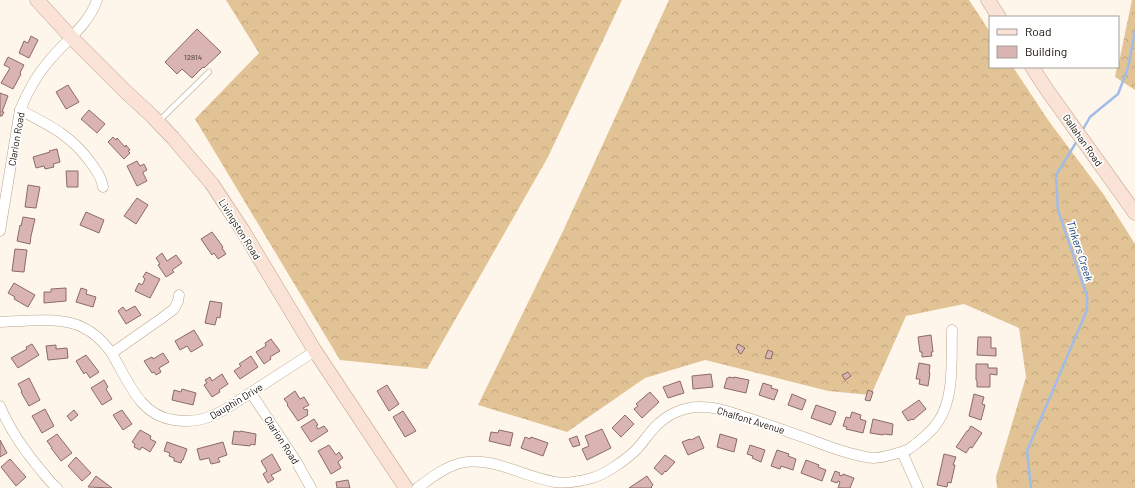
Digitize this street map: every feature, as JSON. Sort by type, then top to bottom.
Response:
[{"type":"main road","name":"Livingston Road","points":[[37,0],[71,37],[158,122],[212,184],[315,351],[406,488]]},
{"type":"main road","points":[[988,0],[997,16]]},
{"type":"main road","name":"Gallahan Road","points":[[1033,68],[1135,213]]},
{"type":"street","name":"Clarion Road","points":[[0,231],[20,110],[34,80],[48,62],[90,16],[97,0]]},
{"type":"street","points":[[20,110],[51,125],[72,140],[98,173],[103,187]]},
{"type":"street","points":[[112,353],[174,309],[179,295]]},
{"type":"street","name":"Dauphin Drive","points":[[0,322],[51,321],[76,324],[85,328],[95,335],[112,353],[129,385],[146,408],[167,419],[181,421],[202,420],[209,418],[251,393],[315,351]]},
{"type":"street","name":"Chalfont Avenue","points":[[417,488],[446,468],[472,462],[491,463],[569,485],[593,478],[606,472],[636,450],[656,426],[664,420],[674,413],[693,407],[711,408],[739,415],[832,448],[873,458],[902,452],[910,449],[938,423],[945,409],[949,394],[951,372],[952,330]]},
{"type":"street","name":"Clarion Road","points":[[251,393],[296,461],[311,488]]},
{"type":"street","points":[[0,406],[4,416],[24,448],[38,467],[57,488]]},
{"type":"street","points":[[902,452],[918,488]]},
{"type":"lane","points":[[158,122],[209,72]]},
{"type":"green space","points":[[226,0],[622,0],[548,157],[427,369],[340,360],[195,119],[259,53]]},
{"type":"green space","points":[[669,0],[969,0],[989,30],[989,68],[1014,68],[1048,120],[1104,195],[1135,244],[1135,488],[997,488],[996,477],[1026,377],[1019,328],[964,304],[906,316],[871,395],[828,391],[705,360],[645,378],[567,432],[478,405],[564,229]]},
{"type":"green space","points":[[1132,0],[1135,0],[1135,90],[1115,77],[1117,68],[1119,68]]},
{"type":"building","points":[[197,29],[221,52],[192,78],[182,69],[177,74],[165,62]]},
{"type":"building","points":[[31,36],[38,40],[29,58],[19,53],[24,41],[28,43]]},
{"type":"building","points":[[8,57],[24,65],[13,89],[1,83],[10,68],[4,65]]},
{"type":"building","points":[[68,85],[79,102],[66,109],[56,92]]},
{"type":"building","points":[[0,93],[8,96],[2,116],[0,116]]},
{"type":"building","points":[[89,110],[105,124],[97,133],[81,119]]},
{"type":"building","points":[[113,137],[116,140],[117,138],[130,150],[128,151],[130,153],[124,159],[108,142]]},
{"type":"building","points":[[57,149],[60,162],[53,164],[54,167],[45,169],[44,166],[36,168],[33,157]]},
{"type":"building","points":[[137,161],[140,166],[144,164],[147,170],[143,173],[147,181],[137,186],[127,166]]},
{"type":"building","points":[[66,171],[78,171],[78,187],[67,187]]},
{"type":"building","points":[[28,185],[40,187],[36,208],[25,207]]},
{"type":"building","points":[[137,198],[148,205],[136,224],[124,216]]},
{"type":"building","points":[[86,212],[104,220],[99,233],[80,225]]},
{"type":"building","points":[[23,217],[35,219],[30,244],[17,241]]},
{"type":"building","points":[[212,232],[223,247],[222,248],[226,254],[218,259],[214,253],[212,255],[201,239]]},
{"type":"building","points":[[15,249],[27,250],[24,272],[12,271]]},
{"type":"building","points":[[162,253],[167,261],[176,255],[182,263],[172,270],[174,272],[166,277],[158,265],[160,264],[156,258]]},
{"type":"building","points":[[146,272],[160,279],[150,298],[135,291],[139,283],[142,285],[145,279],[143,277]]},
{"type":"building","points":[[14,283],[35,295],[28,307],[14,299],[15,297],[8,293]]},
{"type":"building","points":[[66,288],[66,301],[44,303],[44,292],[51,292],[51,289]]},
{"type":"building","points":[[81,288],[87,290],[86,294],[96,297],[93,307],[76,302]]},
{"type":"building","points":[[210,301],[222,303],[220,318],[217,317],[215,325],[205,323]]},
{"type":"building","points":[[135,306],[141,315],[126,324],[118,311],[123,307],[126,311]]},
{"type":"building","points":[[194,330],[203,345],[191,352],[187,346],[180,350],[175,341]]},
{"type":"building","points":[[931,335],[932,356],[922,357],[918,337]]},
{"type":"building","points":[[978,337],[991,337],[991,348],[996,348],[996,356],[977,355]]},
{"type":"building","points":[[271,339],[280,351],[270,357],[271,359],[264,364],[256,352],[266,346],[265,343]]},
{"type":"building","points":[[32,344],[39,355],[18,368],[11,358],[27,349],[26,347]]},
{"type":"building","points":[[738,344],[745,348],[741,354],[736,348]]},
{"type":"building","points":[[56,345],[56,349],[67,348],[68,358],[48,360],[46,346]]},
{"type":"building","points":[[768,350],[773,352],[771,359],[765,358]]},
{"type":"building","points":[[163,353],[169,362],[159,368],[161,372],[156,375],[154,372],[152,373],[144,361],[152,357],[153,359]]},
{"type":"building","points":[[86,355],[99,372],[90,378],[86,372],[84,374],[76,361]]},
{"type":"building","points":[[251,356],[258,367],[240,379],[234,371],[241,366],[239,364]]},
{"type":"building","points":[[919,363],[930,365],[928,386],[919,384],[920,379],[916,379]]},
{"type":"building","points":[[976,364],[988,364],[988,368],[997,368],[997,375],[990,374],[990,387],[977,387]]},
{"type":"building","points":[[848,372],[851,376],[845,380],[842,375]]},
{"type":"building","points":[[222,374],[228,384],[212,397],[204,385],[207,383],[205,380],[210,377],[212,381]]},
{"type":"building","points":[[711,374],[713,387],[693,389],[692,376]]},
{"type":"building","points":[[29,378],[40,400],[29,406],[18,384]]},
{"type":"building","points":[[727,378],[749,380],[746,393],[724,388]]},
{"type":"building","points":[[104,380],[108,387],[106,389],[112,399],[102,405],[91,388]]},
{"type":"building","points":[[680,381],[684,393],[668,398],[663,387]]},
{"type":"building","points":[[763,383],[778,390],[774,400],[759,395]]},
{"type":"building","points":[[387,385],[399,404],[389,411],[377,391]]},
{"type":"building","points":[[182,389],[196,393],[193,405],[172,400],[174,390],[181,392]]},
{"type":"building","points":[[868,390],[873,392],[870,401],[865,400]]},
{"type":"building","points":[[295,391],[300,399],[304,397],[309,405],[303,408],[305,410],[307,409],[308,415],[298,421],[284,399]]},
{"type":"building","points":[[650,392],[659,402],[642,418],[634,409],[638,406],[636,404]]},
{"type":"building","points":[[792,394],[806,400],[802,410],[788,405]]},
{"type":"building","points":[[974,394],[984,397],[982,404],[985,405],[981,420],[969,416]]},
{"type":"building","points":[[919,400],[926,409],[913,420],[908,421],[902,412]]},
{"type":"building","points":[[816,405],[836,412],[831,425],[811,418]]},
{"type":"building","points":[[45,409],[54,426],[42,433],[32,416]]},
{"type":"building","points":[[74,410],[78,415],[71,421],[67,416]]},
{"type":"building","points":[[122,410],[132,424],[123,430],[113,415]]},
{"type":"building","points":[[403,411],[416,431],[405,437],[393,417]]},
{"type":"building","points":[[852,412],[861,415],[860,419],[866,421],[863,433],[846,429],[847,427],[843,426],[846,417],[850,418]]},
{"type":"building","points":[[625,415],[634,424],[621,437],[612,428]]},
{"type":"building","points":[[314,419],[318,425],[316,426],[318,429],[324,426],[328,431],[311,442],[301,427]]},
{"type":"building","points":[[873,419],[893,424],[892,435],[870,433]]},
{"type":"building","points":[[971,426],[982,433],[972,448],[970,447],[966,453],[956,447]]},
{"type":"building","points":[[602,429],[611,448],[587,460],[582,449],[589,446],[585,436]]},
{"type":"building","points":[[140,430],[151,436],[150,439],[156,442],[150,452],[142,447],[140,450],[134,447],[135,444],[132,442]]},
{"type":"building","points":[[499,430],[513,433],[510,446],[489,441],[491,432],[498,433]]},
{"type":"building","points":[[234,431],[256,434],[255,445],[251,444],[250,446],[232,444]]},
{"type":"building","points":[[57,434],[72,453],[61,461],[47,441]]},
{"type":"building","points":[[720,434],[737,439],[734,452],[717,447]]},
{"type":"building","points":[[577,436],[580,445],[573,447],[569,439]]},
{"type":"building","points":[[699,436],[704,448],[688,455],[682,442]]},
{"type":"building","points":[[525,437],[530,439],[531,437],[548,443],[543,456],[521,448]]},
{"type":"building","points":[[0,440],[7,453],[0,457]]},
{"type":"building","points":[[167,442],[187,449],[181,463],[174,461],[174,458],[169,456],[170,453],[164,451]]},
{"type":"building","points":[[223,442],[227,455],[218,458],[220,462],[211,464],[209,458],[200,460],[197,449]]},
{"type":"building","points":[[329,445],[336,455],[339,452],[343,458],[338,462],[341,468],[331,474],[318,451]]},
{"type":"building","points":[[750,445],[765,450],[761,462],[752,458],[753,456],[747,454]]},
{"type":"building","points":[[777,450],[789,454],[788,456],[796,459],[793,470],[781,466],[780,469],[771,466]]},
{"type":"building","points":[[272,454],[281,470],[271,475],[274,479],[268,483],[263,474],[267,471],[261,461]]},
{"type":"building","points":[[944,454],[956,457],[953,465],[955,465],[951,483],[948,482],[947,487],[937,485]]},
{"type":"building","points":[[665,455],[675,462],[662,475],[654,468]]},
{"type":"building","points":[[76,457],[91,473],[82,481],[68,466]]},
{"type":"building","points":[[10,459],[26,477],[16,486],[1,467]]},
{"type":"building","points":[[806,460],[819,465],[818,467],[826,470],[822,481],[801,473]]},
{"type":"building","points":[[835,471],[840,473],[839,475],[842,476],[843,474],[854,478],[850,488],[838,488],[840,482],[838,481],[837,483],[831,481]]},
{"type":"building","points":[[96,476],[112,488],[88,487]]},
{"type":"building","points":[[647,476],[653,485],[651,487],[652,488],[629,488]]},
{"type":"building","points":[[348,480],[350,488],[337,488],[336,482]]},
{"type":"waterway","name":"Tinkers Creek","points":[[1082,131],[1090,117],[1118,94],[1128,68],[1135,32]]},
{"type":"waterway","name":"Tinkers Creek","points":[[1031,488],[1027,451],[1087,310],[1087,296],[1058,210],[1056,175],[1077,141]]}]
